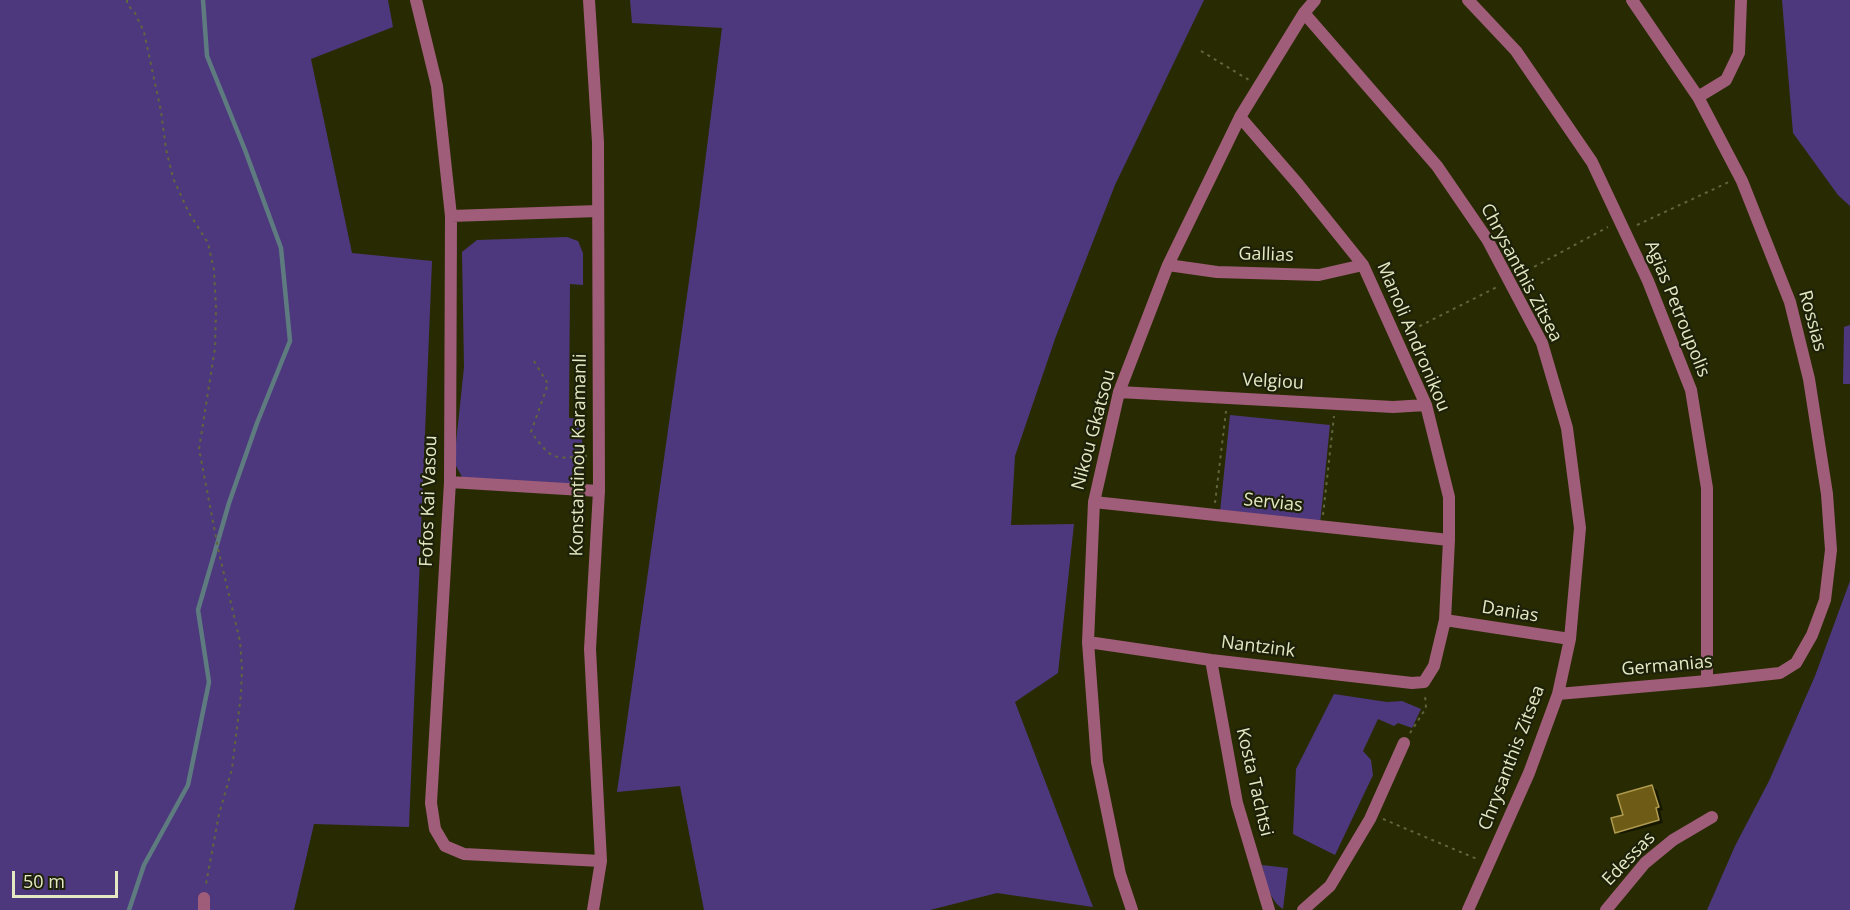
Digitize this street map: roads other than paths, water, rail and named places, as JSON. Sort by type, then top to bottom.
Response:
[{"type":"street","name":"Fofos Kai Vasou","points":[[416,0],[437,86],[451,216],[450,482],[431,803],[435,829],[445,846],[464,854],[601,861]]},
{"type":"street","name":"Konstantinou Karamanli","points":[[589,0],[598,142],[599,491],[590,649],[601,861],[593,910]]},
{"type":"street","name":"Nikou Gkatsou","points":[[1132,910],[1120,873],[1097,762],[1088,642],[1094,502],[1119,392],[1168,266],[1240,117],[1304,13],[1315,0]]},
{"type":"street","name":"Agias Petroupolis","points":[[1468,0],[1516,51],[1586,153],[1648,281],[1691,390],[1707,488],[1707,681]]},
{"type":"street","name":"Rossias","points":[[1632,0],[1698,97],[1740,177],[1790,302],[1809,379],[1827,494],[1831,550],[1824,600],[1812,635],[1796,663],[1780,673]]},
{"type":"street","points":[[1698,97],[1726,80],[1739,53],[1741,0]]},
{"type":"street","name":"Chrysanthis Zitsea","points":[[1304,13],[1437,166],[1487,240],[1542,343],[1567,428],[1580,528],[1570,639],[1558,694],[1529,773],[1468,910]]},
{"type":"street","name":"Manoli Andronikou","points":[[1240,117],[1363,265],[1426,405],[1449,497],[1449,540],[1445,620],[1434,666],[1425,682]]},
{"type":"street","points":[[451,216],[598,211]]},
{"type":"street","name":"Gallias","points":[[1168,266],[1217,272],[1319,275],[1363,265]]},
{"type":"street","name":"Velgiou","points":[[1119,392],[1393,407],[1426,405]]},
{"type":"street","points":[[450,482],[599,491]]},
{"type":"street","name":"Servias","points":[[1094,502],[1449,540]]},
{"type":"street","name":"Danias","points":[[1445,620],[1570,639]]},
{"type":"street","name":"Nantzink","points":[[1088,642],[1210,660],[1412,683],[1425,682]]},
{"type":"street","name":"Kosta Tachtsi","points":[[1210,660],[1237,803],[1269,910]]},
{"type":"street","name":"Germanias","points":[[1558,694],[1780,673]]},
{"type":"street","points":[[1303,910],[1329,886],[1372,814],[1404,743]]},
{"type":"street","name":"Edessas","points":[[1606,910],[1645,863],[1672,840],[1712,817]]},
{"type":"waterway","points":[[129,910],[144,865],[188,785],[209,682],[198,610],[229,503],[257,423],[290,341],[281,248],[207,56],[203,0]]}]
